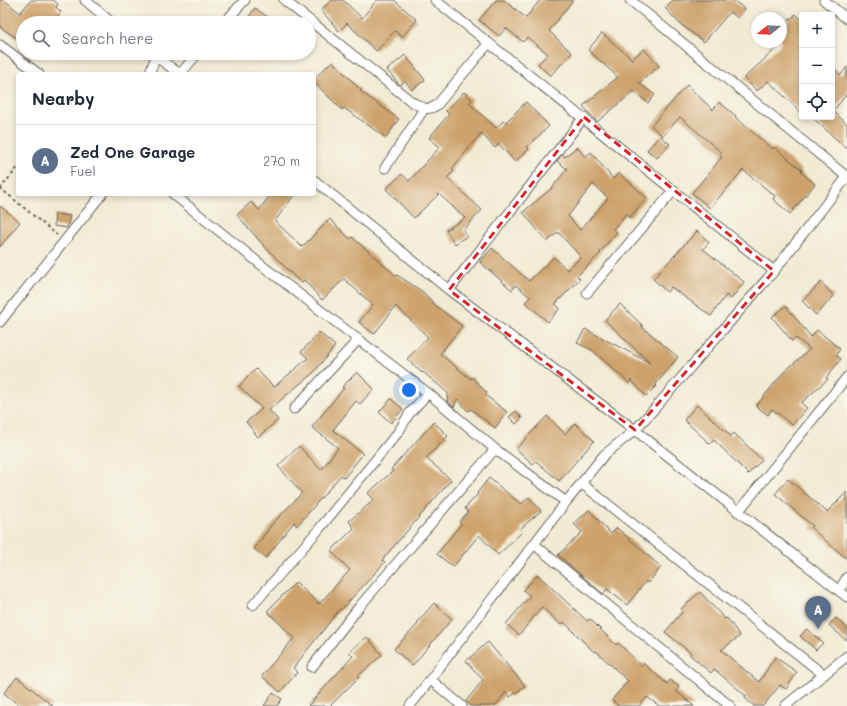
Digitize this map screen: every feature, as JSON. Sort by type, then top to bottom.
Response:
[{"type":"street","points":[[85,0],[93,4],[105,16]]},
{"type":"street","points":[[230,16],[245,0]]},
{"type":"street","points":[[284,0],[304,16]]},
{"type":"street","points":[[435,0],[488,44],[584,118],[774,271]]},
{"type":"street","points":[[410,706],[432,680],[566,502],[604,455],[635,430],[774,271],[847,177],[630,0]]},
{"type":"street","points":[[824,0],[847,19]]},
{"type":"street","points":[[316,26],[412,102],[424,109],[432,108],[437,105],[488,44]]},
{"type":"street","points":[[0,45],[16,57]]},
{"type":"street","points":[[20,60],[36,72]]},
{"type":"street","points":[[149,72],[152,60]]},
{"type":"street","points":[[160,60],[177,72]]},
{"type":"street","points":[[182,72],[192,60]]},
{"type":"street","points":[[385,168],[424,109]]},
{"type":"street","points":[[449,290],[584,118]]},
{"type":"street","points":[[316,182],[449,290],[635,430],[847,597]]},
{"type":"street","points":[[587,293],[674,190]]},
{"type":"street","points":[[0,322],[100,196]]},
{"type":"street","points":[[176,196],[358,340],[428,393],[495,449],[566,502]]},
{"type":"street","points":[[294,408],[358,340]]},
{"type":"street","points":[[738,512],[847,377]]},
{"type":"street","points":[[254,604],[320,528],[399,431],[409,414],[428,393]]},
{"type":"street","points":[[312,667],[359,607],[495,449]]},
{"type":"street","points":[[581,483],[824,675]]},
{"type":"street","points":[[535,545],[730,706]]},
{"type":"street","points":[[839,591],[847,577]]},
{"type":"street","points":[[785,706],[847,656]]},
{"type":"street","points":[[432,680],[462,706]]},
{"type":"path","points":[[16,169],[0,189],[64,241]]},
{"type":"highlighted area","points":[[584,117],[774,271],[635,430],[449,290]]},
{"type":"building","points":[[0,0],[4,0],[20,13],[31,0],[53,0],[58,4],[56,7],[61,12],[58,16],[16,16],[16,37],[0,27]]},
{"type":"building","points":[[332,0],[343,0],[362,18],[377,0],[394,0],[417,20],[402,37],[395,31],[376,51],[347,23],[339,31],[321,10]]},
{"type":"building","points":[[496,0],[504,0],[526,18],[540,0],[573,0],[549,31],[572,53],[550,76],[538,64],[548,54],[527,37],[523,42],[506,28],[499,36],[479,20]]},
{"type":"building","points":[[673,0],[733,0],[745,9],[738,18],[730,12],[704,42],[679,23],[665,8]]},
{"type":"building","points":[[255,8],[266,16],[250,16]]},
{"type":"building","points":[[796,14],[799,17],[799,110],[768,81],[757,91],[744,78],[777,48],[787,48],[787,22]]},
{"type":"building","points":[[602,33],[632,59],[644,49],[659,66],[639,83],[655,95],[648,103],[634,91],[597,122],[583,106],[618,77],[588,50]]},
{"type":"building","points":[[405,55],[425,80],[412,90],[405,81],[400,85],[387,70]]},
{"type":"building","points":[[332,61],[361,90],[360,91],[399,119],[386,138],[344,108],[342,110],[316,84],[316,77]]},
{"type":"building","points":[[847,67],[847,94],[835,109],[835,70],[841,75]]},
{"type":"building","points":[[687,85],[713,110],[719,102],[772,149],[774,147],[802,170],[801,172],[815,184],[790,214],[773,199],[775,196],[743,170],[710,208],[692,193],[722,157],[720,155],[722,153],[680,117],[663,136],[651,126]]},
{"type":"building","points":[[464,92],[472,100],[469,103],[496,128],[503,121],[505,123],[526,102],[549,126],[527,147],[529,149],[515,162],[499,144],[495,148],[481,133],[452,169],[454,171],[447,178],[482,210],[463,230],[467,236],[455,244],[446,230],[465,218],[439,194],[414,218],[386,189],[402,174],[409,181],[440,147],[429,138],[449,114],[446,111]]},
{"type":"building","points":[[835,113],[847,124],[847,149],[815,120],[835,120]]},
{"type":"building","points":[[660,136],[670,144],[657,158],[647,150]]},
{"type":"building","points":[[577,147],[585,157],[591,152],[613,179],[619,173],[647,198],[629,218],[626,214],[613,229],[617,232],[600,252],[601,253],[577,276],[580,279],[555,304],[560,308],[548,322],[525,302],[530,297],[516,285],[512,290],[480,262],[492,248],[529,281],[554,257],[567,270],[581,257],[558,232],[547,242],[523,212],[551,189],[567,169],[557,161],[562,154],[565,157]],"holes":[[[593,184],[608,198],[580,230],[568,216]]]},
{"type":"building","points":[[270,196],[294,196],[275,221],[302,247],[330,219],[350,239],[352,237],[396,276],[397,275],[423,292],[436,306],[462,326],[440,354],[471,379],[472,377],[487,393],[485,395],[507,412],[495,428],[471,409],[468,411],[457,399],[454,407],[447,401],[448,393],[423,372],[422,373],[407,359],[428,337],[396,306],[374,334],[359,322],[373,305],[344,279],[322,300],[304,280],[301,283],[264,246],[237,215],[251,202],[259,210]]},
{"type":"building","points":[[0,206],[20,222],[0,247]]},
{"type":"building","points":[[55,214],[70,216],[67,228],[54,226]]},
{"type":"building","points":[[697,231],[709,242],[703,249],[744,282],[731,299],[726,295],[711,316],[671,287],[667,292],[653,279]]},
{"type":"building","points":[[821,282],[834,296],[816,315],[802,301]]},
{"type":"building","points":[[620,304],[643,326],[642,327],[678,357],[656,384],[657,385],[646,396],[631,380],[629,383],[592,350],[577,343],[585,329],[650,363],[605,320]]},
{"type":"building","points":[[786,306],[811,337],[817,330],[840,349],[836,355],[841,359],[826,378],[828,379],[801,403],[807,408],[792,425],[772,409],[768,415],[756,406],[783,373],[810,349],[796,338],[792,341],[772,317]]},
{"type":"building","points":[[319,332],[335,346],[314,372],[269,410],[278,420],[258,437],[246,422],[262,409],[239,386],[256,369],[274,387],[308,358],[301,352]]},
{"type":"building","points":[[357,372],[374,389],[360,404],[356,401],[333,430],[363,454],[344,478],[341,475],[297,526],[294,522],[266,558],[254,549],[273,523],[302,493],[278,466],[299,446],[321,470],[338,448],[312,427],[344,388],[342,387]]},
{"type":"building","points":[[391,399],[403,409],[391,423],[379,412]]},
{"type":"building","points":[[697,405],[731,436],[734,433],[762,460],[748,474],[714,440],[710,444],[684,420]]},
{"type":"building","points":[[516,411],[522,418],[516,424],[509,417]]},
{"type":"building","points":[[547,416],[565,434],[575,423],[594,441],[559,481],[536,461],[533,464],[516,449]]},
{"type":"building","points":[[434,422],[448,436],[426,458],[451,480],[382,560],[385,562],[341,610],[340,609],[293,668],[298,672],[280,692],[262,676],[294,638],[267,611],[296,582],[319,604],[350,570],[331,551],[354,528],[349,521],[374,500],[368,493],[393,471],[391,469]]},
{"type":"building","points":[[489,478],[521,504],[529,497],[541,511],[520,529],[522,532],[498,555],[479,535],[453,567],[437,554],[461,524],[459,522],[468,512],[465,508],[478,494],[477,493]]},
{"type":"building","points":[[788,479],[827,512],[847,492],[847,559],[811,528],[813,526],[775,494]]},
{"type":"building","points":[[589,510],[611,534],[617,528],[661,567],[648,583],[646,581],[627,605],[607,589],[603,594],[558,555],[582,532],[574,524]]},
{"type":"building","points":[[538,575],[587,621],[590,619],[616,645],[618,643],[641,665],[643,663],[667,684],[670,680],[679,687],[676,691],[694,706],[659,706],[647,697],[639,706],[618,706],[612,700],[628,681],[596,651],[594,652],[564,622],[561,625],[542,607],[519,635],[506,624],[530,596],[523,590]]},
{"type":"building","points":[[700,592],[725,619],[727,618],[740,636],[721,650],[759,682],[775,657],[797,672],[786,689],[780,685],[763,706],[754,706],[745,698],[746,696],[714,669],[711,673],[690,655],[691,653],[665,632],[683,611],[681,609]]},
{"type":"building","points":[[434,603],[452,619],[412,666],[394,649],[418,624],[417,623]]},
{"type":"building","points":[[836,618],[847,628],[847,641],[829,625]]},
{"type":"building","points":[[807,629],[823,643],[816,650],[800,636]]},
{"type":"building","points":[[367,637],[382,655],[358,676],[359,677],[330,706],[308,706],[353,656],[349,652]]},
{"type":"building","points":[[488,642],[525,686],[510,697],[506,692],[495,706],[471,706],[466,701],[483,680],[466,661]]},
{"type":"building","points":[[17,677],[53,706],[20,706],[4,693]]},
{"type":"building","points":[[273,693],[282,699],[277,706],[264,706]]},
{"type":"place","name":"Zed One Garage","points":[[818,629]]}]
